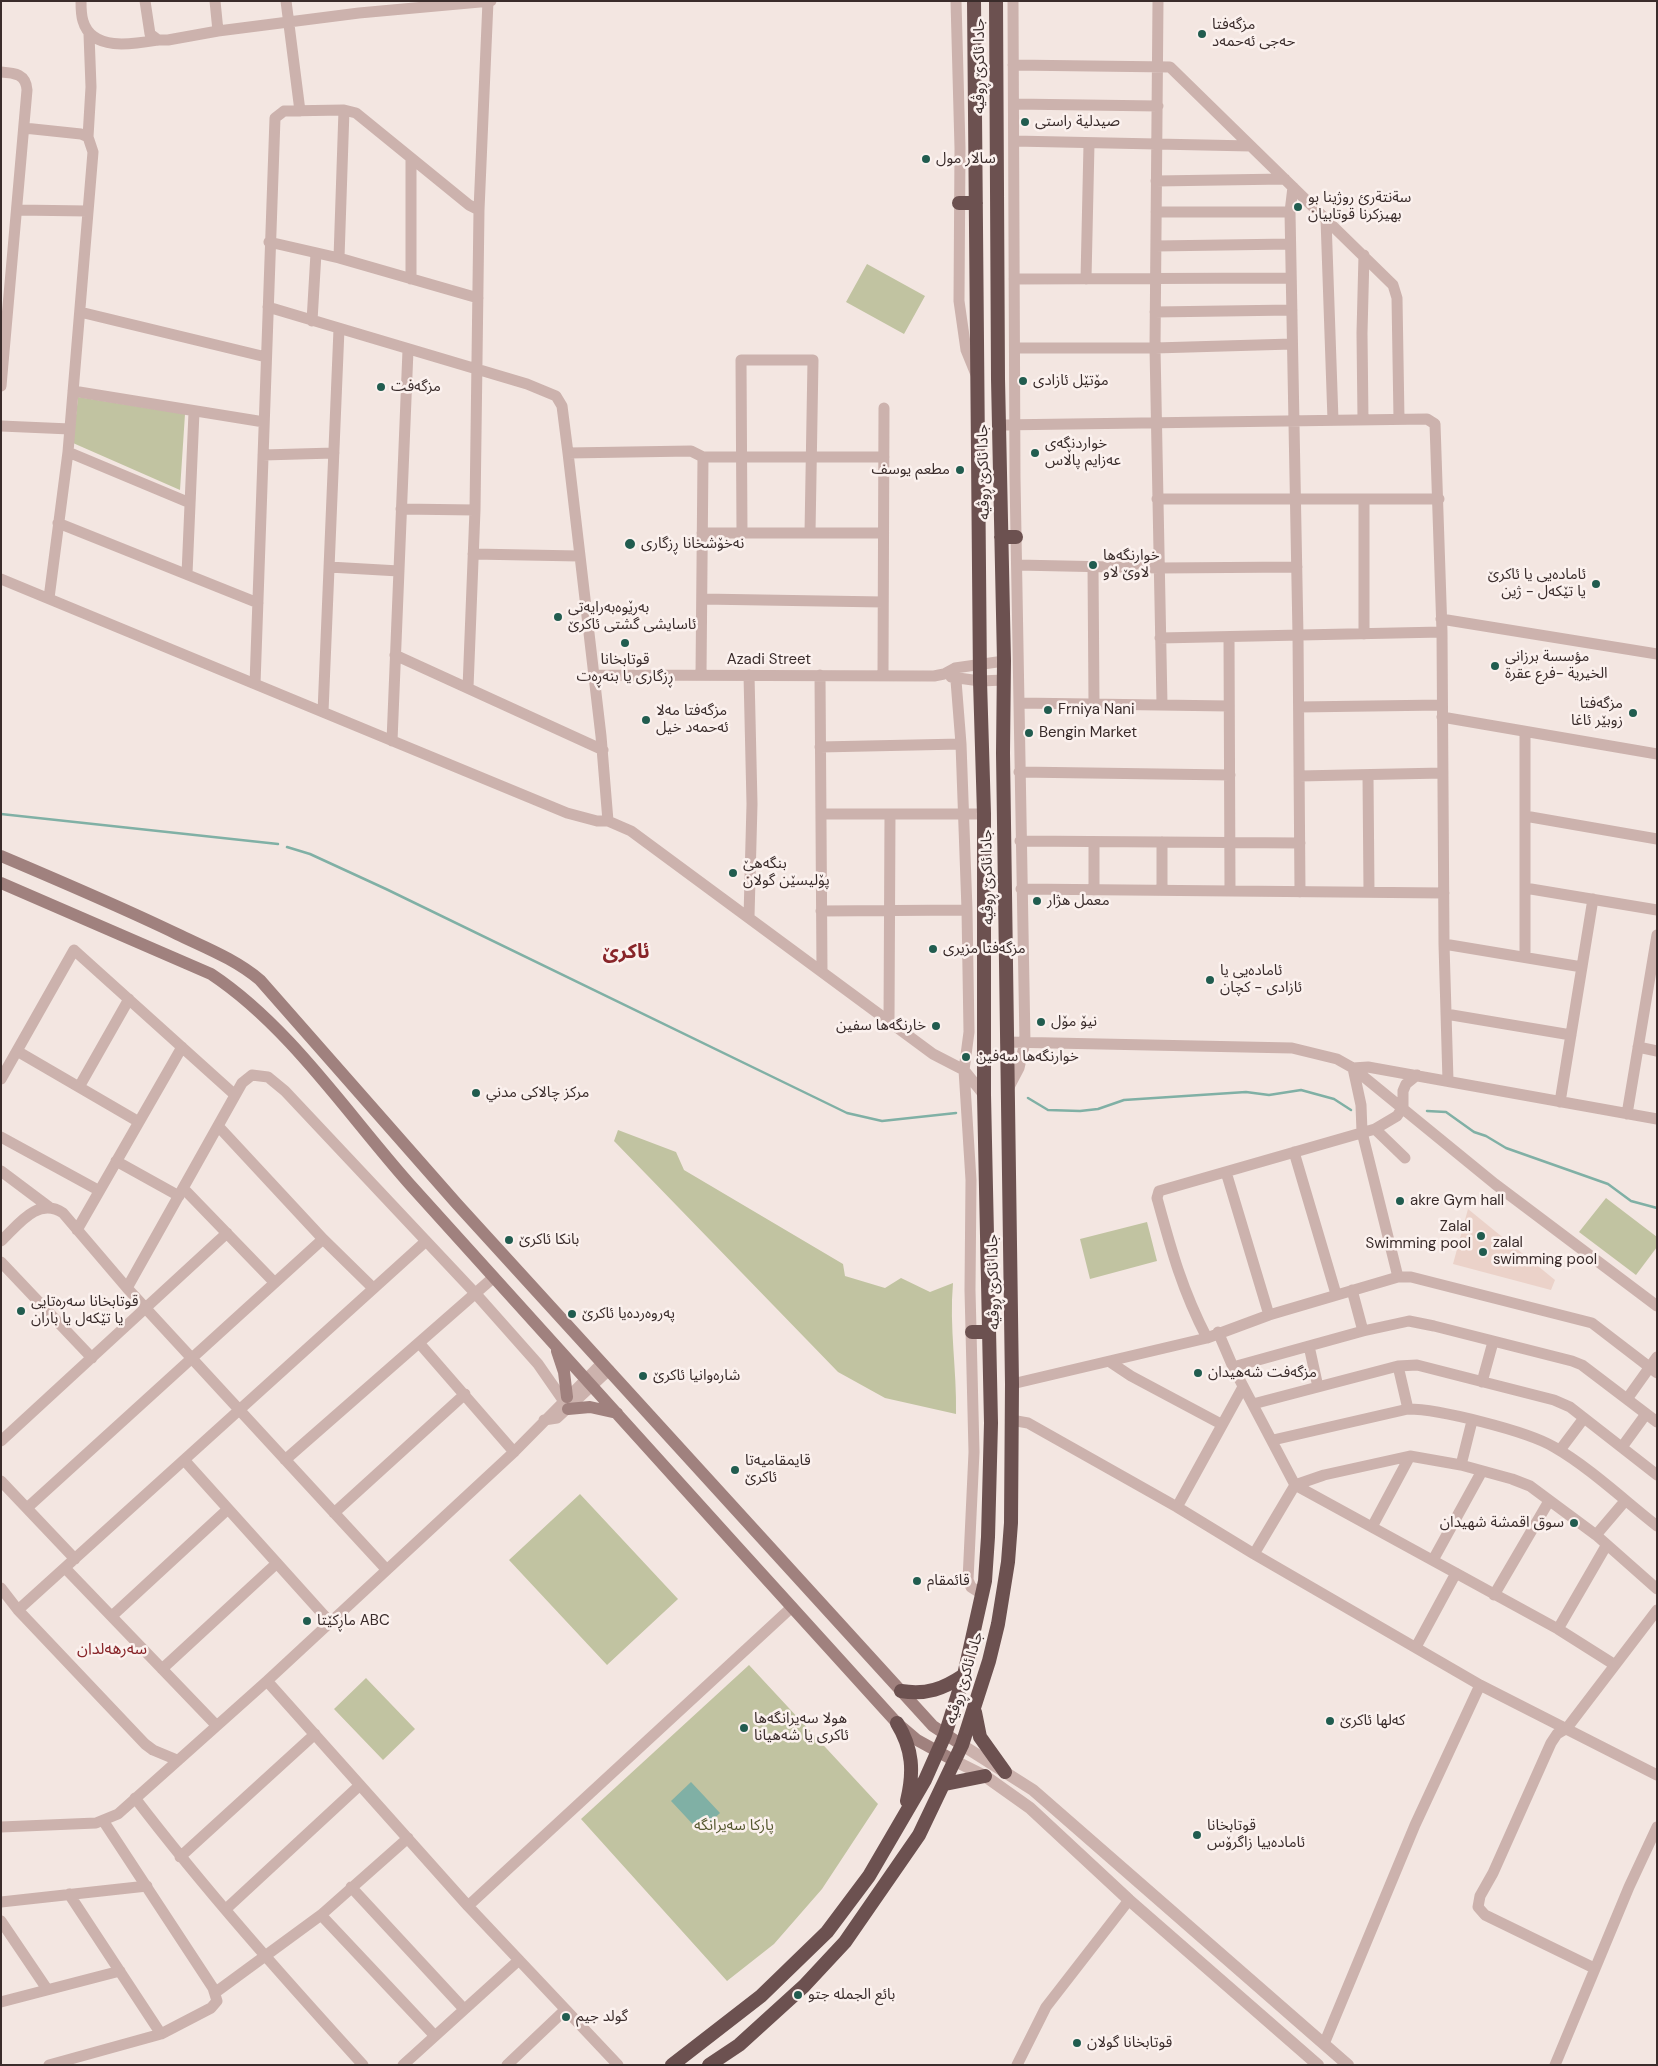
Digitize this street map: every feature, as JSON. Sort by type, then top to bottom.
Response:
[{"type":"highway","name":"جادا ئاکرێ ڕوڤیە","points":[[672,2065],[761,1996],[827,1932],[869,1876],[925,1780],[946,1735],[964,1675],[982,1594],[990,1498],[984,1095],[984,814],[980,681],[979,380],[974,1]]},
{"type":"highway","name":"جادا ئاکرێ ڕوڤیە","points":[[709,2065],[739,2045],[790,1999],[845,1942],[919,1836],[945,1784],[962,1745],[974,1710],[998,1624],[1008,1562],[1011,1523],[1012,1384],[1006,1042],[1004,661],[999,425],[996,1]]},
{"type":"highway","points":[[959,203],[976,203]]},
{"type":"highway","points":[[1001,537],[1016,537]]},
{"type":"highway","points":[[972,1332],[989,1332]]},
{"type":"highway","points":[[901,1691],[917,1694],[933,1692],[964,1675]]},
{"type":"highway","points":[[974,1710],[980,1737],[1006,1772]]},
{"type":"highway","points":[[897,1723],[908,1745],[912,1764],[912,1781],[905,1813]]},
{"type":"highway","points":[[945,1784],[985,1776]]},
{"type":"main road","points":[[1,856],[132,912],[246,968],[260,980],[429,1172],[901,1691],[934,1726],[962,1745]]},
{"type":"main road","points":[[1,883],[211,974],[237,991],[280,1032],[413,1188],[758,1567],[897,1723],[917,1740],[955,1761]]},
{"type":"main road","points":[[413,1188],[429,1172]]},
{"type":"main road","points":[[553,1342],[564,1372],[566,1402],[617,1414]]},
{"type":"main road","points":[[758,1567],[774,1552]]},
{"type":"street","points":[[49,598],[68,452],[92,152],[88,137],[91,87],[89,34],[83,21],[81,1]]},
{"type":"street","points":[[145,1],[148,29],[150,34],[158,40]]},
{"type":"street","points":[[215,1],[218,31]]},
{"type":"street","points":[[286,1],[300,111]]},
{"type":"street","points":[[89,34],[106,42],[125,45],[289,21],[358,7],[489,1],[479,210],[475,510],[468,688]]},
{"type":"street","points":[[956,1],[960,148],[961,326],[966,350],[979,380]]},
{"type":"street","points":[[1007,1091],[1019,1068],[1025,1042],[1016,537],[1013,1]]},
{"type":"street","points":[[1158,1],[1159,67],[1155,348],[1162,704]]},
{"type":"street","points":[[1014,65],[1170,67],[1390,281],[1397,293],[1399,419]]},
{"type":"street","points":[[1,72],[19,75],[26,83],[24,128],[16,210],[5,293],[1,386]]},
{"type":"street","points":[[1014,104],[1158,106]]},
{"type":"street","points":[[255,684],[269,242],[275,118],[284,111],[344,110],[362,117],[469,205],[479,210]]},
{"type":"street","points":[[339,258],[344,110]]},
{"type":"street","points":[[24,128],[81,134],[88,137]]},
{"type":"street","points":[[1014,141],[1251,146]]},
{"type":"street","points":[[1086,279],[1089,144]]},
{"type":"street","points":[[411,158],[411,279]]},
{"type":"street","points":[[1156,181],[1285,179]]},
{"type":"street","points":[[1294,187],[1290,212],[1290,244],[1297,568],[1300,892]]},
{"type":"street","points":[[16,210],[88,211]]},
{"type":"street","points":[[1156,212],[1290,212]]},
{"type":"street","points":[[1326,218],[1333,420]]},
{"type":"street","points":[[269,242],[339,258],[478,298]]},
{"type":"street","points":[[1156,246],[1290,244]]},
{"type":"street","points":[[312,321],[316,253]]},
{"type":"street","points":[[1363,420],[1362,333],[1364,255]]},
{"type":"street","points":[[1014,279],[1291,278]]},
{"type":"street","points":[[268,307],[527,384],[556,396],[562,406],[568,453],[603,750],[608,821]]},
{"type":"street","points":[[1155,312],[1292,310]]},
{"type":"street","points":[[80,312],[266,357]]},
{"type":"street","points":[[323,712],[338,329]]},
{"type":"street","points":[[1016,348],[1155,348],[1292,344]]},
{"type":"street","points":[[392,741],[408,350]]},
{"type":"street","points":[[742,533],[740,360],[813,360],[810,533]]},
{"type":"street","points":[[73,391],[264,422]]},
{"type":"street","points":[[883,675],[884,408]]},
{"type":"street","points":[[187,574],[194,412]]},
{"type":"street","points":[[999,425],[1399,419],[1427,419],[1435,424],[1442,632],[1444,944],[1448,1081]]},
{"type":"street","points":[[1,426],[70,429]]},
{"type":"street","points":[[568,453],[691,451],[703,457],[884,457]]},
{"type":"street","points":[[68,452],[190,504]]},
{"type":"street","points":[[263,455],[334,453]]},
{"type":"street","points":[[701,675],[703,457]]},
{"type":"street","points":[[1157,499],[1439,499]]},
{"type":"street","points":[[1364,499],[1364,634]]},
{"type":"street","points":[[401,509],[475,510]]},
{"type":"street","points":[[58,523],[258,603]]},
{"type":"street","points":[[702,533],[883,533]]},
{"type":"street","points":[[473,554],[579,556]]},
{"type":"street","points":[[1017,564],[1159,568],[1297,568]]},
{"type":"street","points":[[1093,566],[1094,703]]},
{"type":"street","points":[[329,567],[399,571]]},
{"type":"street","points":[[1,579],[567,813],[597,821],[608,821],[631,831],[933,1054],[964,1070],[984,1095]]},
{"type":"street","points":[[702,599],[883,602]]},
{"type":"street","points":[[1441,619],[1657,654]]},
{"type":"street","points":[[1160,638],[1442,632]]},
{"type":"street","points":[[1229,636],[1230,891]]},
{"type":"street","points":[[396,654],[603,750]]},
{"type":"street","name":"Azadi Street","points":[[594,674],[944,674],[956,673],[980,664],[1004,661]]},
{"type":"street","points":[[956,673],[961,744],[967,910],[969,1032],[964,1070],[972,1180],[974,1452],[968,1580],[971,1587],[982,1594]]},
{"type":"street","name":"Azadi Street","points":[[956,673],[980,681],[1004,680]]},
{"type":"street","points":[[749,675],[752,804],[749,917]]},
{"type":"street","points":[[820,675],[822,971]]},
{"type":"street","points":[[1019,703],[1229,706]]},
{"type":"street","points":[[1299,706],[1442,705]]},
{"type":"street","points":[[1442,717],[1657,754]]},
{"type":"street","points":[[1525,732],[1525,957]]},
{"type":"street","points":[[820,747],[961,744]]},
{"type":"street","points":[[1019,772],[1230,775]]},
{"type":"street","points":[[1299,776],[1443,773]]},
{"type":"street","points":[[1368,776],[1369,892]]},
{"type":"street","points":[[821,814],[984,814]]},
{"type":"street","points":[[889,1021],[890,814]]},
{"type":"street","points":[[1525,816],[1657,839]]},
{"type":"street","points":[[1020,840],[1300,843]]},
{"type":"street","points":[[1094,842],[1094,890]]},
{"type":"street","points":[[1162,842],[1162,890]]},
{"type":"street","points":[[1525,888],[1657,910]]},
{"type":"street","points":[[1021,889],[1444,893]]},
{"type":"street","points":[[1560,1102],[1594,899]]},
{"type":"street","points":[[821,911],[890,909],[967,910]]},
{"type":"street","points":[[1627,1114],[1638,1047],[1653,978],[1657,935]]},
{"type":"street","points":[[1444,944],[1582,967]]},
{"type":"street","points":[[1,1079],[74,950],[235,1095]]},
{"type":"street","points":[[79,1087],[130,999]]},
{"type":"street","points":[[1446,1014],[1571,1035]]},
{"type":"street","points":[[1006,1042],[1292,1048],[1336,1059],[1352,1068],[1495,1184],[1657,1306]]},
{"type":"street","points":[[77,1230],[98,1190],[182,1047]]},
{"type":"street","points":[[1638,1047],[1657,1051]]},
{"type":"street","points":[[17,1052],[139,1122]]},
{"type":"street","points":[[964,1070],[984,1061]]},
{"type":"street","points":[[1352,1068],[1368,1066],[1657,1119]]},
{"type":"street","points":[[1352,1068],[1361,1105],[1362,1132],[1398,1277]]},
{"type":"street","points":[[127,1288],[242,1083],[252,1075],[263,1075],[276,1083],[475,1293],[538,1364],[566,1402]]},
{"type":"street","points":[[1207,1338],[1188,1302],[1157,1194],[1159,1191],[1375,1129],[1397,1116],[1403,1108],[1403,1091],[1410,1079],[1417,1075]]},
{"type":"street","points":[[218,1126],[323,1240],[373,1288]]},
{"type":"street","points":[[1375,1129],[1405,1158]]},
{"type":"street","points":[[1,1137],[98,1190]]},
{"type":"street","points":[[1294,1152],[1336,1294]]},
{"type":"street","points":[[116,1160],[181,1192],[227,1233],[274,1282]]},
{"type":"street","points":[[1,1171],[50,1207],[63,1213],[127,1288],[386,1569]]},
{"type":"street","points":[[1226,1172],[1268,1315]]},
{"type":"street","points":[[1,1241],[36,1210],[50,1207]]},
{"type":"street","points":[[1,1440],[147,1309],[227,1233]]},
{"type":"street","points":[[28,1508],[193,1359],[274,1282],[323,1240]]},
{"type":"street","points":[[18,1610],[426,1242]]},
{"type":"street","points":[[1,1262],[92,1358]]},
{"type":"street","points":[[285,1460],[420,1344],[494,1277]]},
{"type":"street","points":[[1012,1384],[1207,1338],[1218,1332],[1268,1315],[1398,1277],[1412,1277],[1592,1322],[1653,1370]]},
{"type":"street","points":[[1352,1290],[1363,1331]]},
{"type":"street","points":[[1233,1367],[1363,1331],[1409,1321],[1492,1342],[1556,1355],[1582,1365],[1657,1422]]},
{"type":"street","points":[[1218,1332],[1243,1387],[1295,1484],[1558,1629],[1616,1665]]},
{"type":"street","points":[[1482,1382],[1492,1342]]},
{"type":"street","points":[[420,1344],[514,1452]]},
{"type":"street","points":[[1309,1346],[1318,1387]]},
{"type":"street","points":[[1627,1399],[1653,1370],[1657,1356]]},
{"type":"street","points":[[1110,1362],[1131,1376],[1222,1424]]},
{"type":"street","points":[[1253,1404],[1398,1366],[1417,1365],[1554,1400],[1570,1407],[1657,1475]]},
{"type":"street","points":[[1398,1366],[1408,1409]]},
{"type":"street","points":[[1,1827],[104,1822],[118,1814],[267,1681],[329,1621],[514,1452],[544,1420],[557,1418],[566,1402],[605,1367]]},
{"type":"street","points":[[1177,1507],[1243,1387]]},
{"type":"street","points":[[334,1513],[465,1394]]},
{"type":"street","points":[[1272,1440],[1408,1409],[1425,1409],[1513,1431],[1560,1450],[1657,1526]]},
{"type":"street","points":[[1622,1447],[1646,1414]]},
{"type":"street","points":[[1560,1450],[1584,1418]]},
{"type":"street","points":[[1011,1420],[1028,1423],[1177,1507],[1254,1554],[1480,1685],[1657,1775]]},
{"type":"street","points":[[1461,1465],[1472,1420]]},
{"type":"street","points":[[1254,1554],[1295,1484],[1324,1475],[1410,1456],[1461,1465],[1530,1486],[1596,1534],[1606,1546],[1657,1589]]},
{"type":"street","points":[[1372,1527],[1410,1456]]},
{"type":"street","points":[[185,1461],[329,1621]]},
{"type":"street","points":[[1433,1560],[1482,1471]]},
{"type":"street","points":[[1,1480],[75,1558]]},
{"type":"street","points":[[1494,1595],[1549,1501]]},
{"type":"street","points":[[1596,1534],[1625,1501]]},
{"type":"street","points":[[112,1616],[228,1509]]},
{"type":"street","points":[[1558,1629],[1606,1546]]},
{"type":"street","points":[[162,1669],[277,1563]]},
{"type":"street","points":[[65,1568],[216,1725]]},
{"type":"street","points":[[1416,1647],[1456,1573]]},
{"type":"street","points":[[1,1588],[18,1610],[145,1744],[153,1750],[177,1760]]},
{"type":"street","points":[[468,1906],[792,1607]]},
{"type":"street","points":[[1594,1968],[1485,1915],[1478,1907],[1480,1896],[1493,1873],[1551,1743],[1558,1734],[1567,1728],[1657,1610]]},
{"type":"street","points":[[267,1681],[468,1906],[618,2065]]},
{"type":"street","points":[[1324,2044],[1415,1825],[1480,1685]]},
{"type":"street","points":[[180,1857],[315,1734]]},
{"type":"street","points":[[962,1745],[1033,1790],[1348,2065]]},
{"type":"street","points":[[955,1761],[985,1776],[1030,1808],[1129,1900],[1318,2065]]},
{"type":"street","points":[[226,1909],[360,1785]]},
{"type":"street","points":[[135,1798],[180,1857],[363,2065]]},
{"type":"street","points":[[49,2065],[161,2034],[211,2008],[217,2001],[216,1992],[104,1822]]},
{"type":"street","points":[[1555,2065],[1594,1968],[1657,1826]]},
{"type":"street","points":[[216,1992],[266,1957],[320,1915],[408,1838]]},
{"type":"street","points":[[1,1902],[147,1886]]},
{"type":"street","points":[[351,1887],[464,2009]]},
{"type":"street","points":[[70,1894],[161,2034]]},
{"type":"street","points":[[1016,2065],[1046,2007],[1129,1900]]},
{"type":"street","points":[[320,1915],[436,2036]]},
{"type":"street","points":[[1,1921],[47,1989]]},
{"type":"street","points":[[403,2065],[519,1960]]},
{"type":"street","points":[[1,2002],[120,1971]]},
{"type":"street","points":[[1229,1988],[1243,1973]]},
{"type":"street","points":[[506,2065],[565,2010]]},
{"type":"green space","points":[[867,264],[925,296],[904,334],[846,302]]},
{"type":"green space","points":[[78,397],[185,414],[180,490],[73,443]]},
{"type":"green space","points":[[618,1130],[676,1152],[684,1170],[843,1264],[845,1276],[885,1288],[901,1278],[930,1292],[953,1283],[952,1316],[956,1414],[885,1398],[838,1372],[614,1141]]},
{"type":"green space","points":[[1606,1198],[1657,1237],[1657,1247],[1636,1275],[1579,1232]]},
{"type":"green space","points":[[1147,1222],[1157,1261],[1090,1279],[1080,1239]]},
{"type":"green space","points":[[580,1494],[678,1599],[607,1665],[509,1560]]},
{"type":"green space","name":"پارکا سەیرانگه","points":[[749,1665],[878,1804],[822,1889],[774,1944],[727,1981],[581,1819]]},
{"type":"green space","points":[[366,1678],[415,1729],[383,1760],[334,1709]]},
{"type":"shaded area","name":"Zalal Swimming pool","points":[[1468,1209],[1555,1280],[1551,1290],[1453,1264]]},
{"type":"water","points":[[691,1782],[720,1813],[700,1832],[671,1801]]},
{"type":"waterway","points":[[1,814],[278,844]]},
{"type":"waterway","points":[[287,847],[310,854],[386,889],[847,1113],[882,1121],[956,1113]]},
{"type":"waterway","points":[[1028,1098],[1048,1110],[1080,1111],[1098,1109],[1124,1100],[1246,1092],[1269,1095],[1301,1090],[1334,1099],[1351,1110]]},
{"type":"waterway","points":[[1427,1111],[1446,1112],[1474,1132],[1486,1136],[1506,1148],[1608,1184],[1631,1201],[1657,1208]]},
{"type":"place","name":"مزگەفتا حەجی ئەحمەد","points":[[1202,34]]},
{"type":"place","name":"صيدلية راستى","points":[[1025,122]]},
{"type":"place","name":"سالار مول","points":[[926,159]]},
{"type":"place","name":"سةنتةرئ روژينا بو بهيزكرنا قوتابيان","points":[[1298,207]]},
{"type":"place","name":"مۆتێل ئازادی","points":[[1023,381]]},
{"type":"place","name":"مزگەفت","points":[[381,387]]},
{"type":"place","name":"خواردنگەی عەزایم پاڵاس","points":[[1035,453]]},
{"type":"place","name":"مطعم يوسف","points":[[960,470]]},
{"type":"place","name":"نەخۆشخانا ڕزگاری","points":[[630,544]]},
{"type":"place","name":"خوارنگەھا لاوێ لاو","points":[[1093,565]]},
{"type":"place","name":"ئامادەیی یا ئاکرێ یا تێکەل - ژین","points":[[1596,584]]},
{"type":"place","name":"بەرێوەبەرایەتی ئاسایشی گشتی ئاکرێ","points":[[558,617]]},
{"type":"place","name":"قوتابخانا ڕزگاری یا بنەڕەت","points":[[625,643]]},
{"type":"place","name":"مؤسسة برزانى الخيرية -فرع عقرة","points":[[1495,666]]},
{"type":"place","name":"Frniya Nani","points":[[1048,710]]},
{"type":"place","name":"مزگەفتا زوبێر ئاغا","points":[[1633,713]]},
{"type":"place","name":"مزگەفتا مەلا ئەحمەد خیل","points":[[646,720]]},
{"type":"place","name":"Bengin Market","points":[[1029,733]]},
{"type":"place","name":"بنگە‌ھێ پۆلیسێن گولان","points":[[733,873]]},
{"type":"place","name":"معمل هژار","points":[[1037,901]]},
{"type":"place","name":"مزگەفتا مزیری","points":[[933,949]]},
{"type":"place","name":"ئامادەیی یا ئازادی - کچان","points":[[1210,980]]},
{"type":"place","name":"نیۆ مۆل","points":[[1041,1022]]},
{"type":"place","name":"خارنگەها سفين","points":[[936,1026]]},
{"type":"place","name":"خوارنگەھا سەفین","points":[[966,1057]]},
{"type":"place","name":"مركز چالاکى مدني","points":[[476,1093]]},
{"type":"place","name":"akre Gym hall","points":[[1400,1201]]},
{"type":"place","name":"Zalal Swimming pool","points":[[1481,1236]]},
{"type":"place","name":"بانکا ئاکرێ","points":[[509,1240]]},
{"type":"place","name":"zalal swimming pool","points":[[1483,1252]]},
{"type":"place","name":"قوتابخانا سەرەتایی یا تێکەل یا باران","points":[[21,1311]]},
{"type":"place","name":"پەروەردەیا ئاكرێ","points":[[572,1314]]},
{"type":"place","name":"مزگەفت شه‌هيدان","points":[[1198,1373]]},
{"type":"place","name":"شارەوانیا ئاکرێ","points":[[643,1376]]},
{"type":"place","name":"قایمقامیەتا ئاکرێ","points":[[735,1470]]},
{"type":"place","name":"سوق اقمشة شهيدان","points":[[1574,1523]]},
{"type":"place","name":"قائمقام","points":[[917,1581]]},
{"type":"place","name":"ماڕکێتا ABC","points":[[307,1621]]},
{"type":"place","name":"کەلها ئاکرێ","points":[[1330,1721]]},
{"type":"place","name":"هولا سەیرانگەها ئاکری یا شەهیانا","points":[[744,1728]]},
{"type":"place","name":"قوتابخانا ئامادەییا زاگرۆس","points":[[1197,1835]]},
{"type":"place","name":"بائع الجملە جتو","points":[[798,1995]]},
{"type":"place","name":"گولد جیم","points":[[566,2017]]},
{"type":"place","name":"قوتابخانا گولان","points":[[1077,2043]]},
{"type":"district","name":"ئاکرێ","points":[[626,953]]},
{"type":"district","name":"سەرهەلدان","points":[[112,1650]]}]
